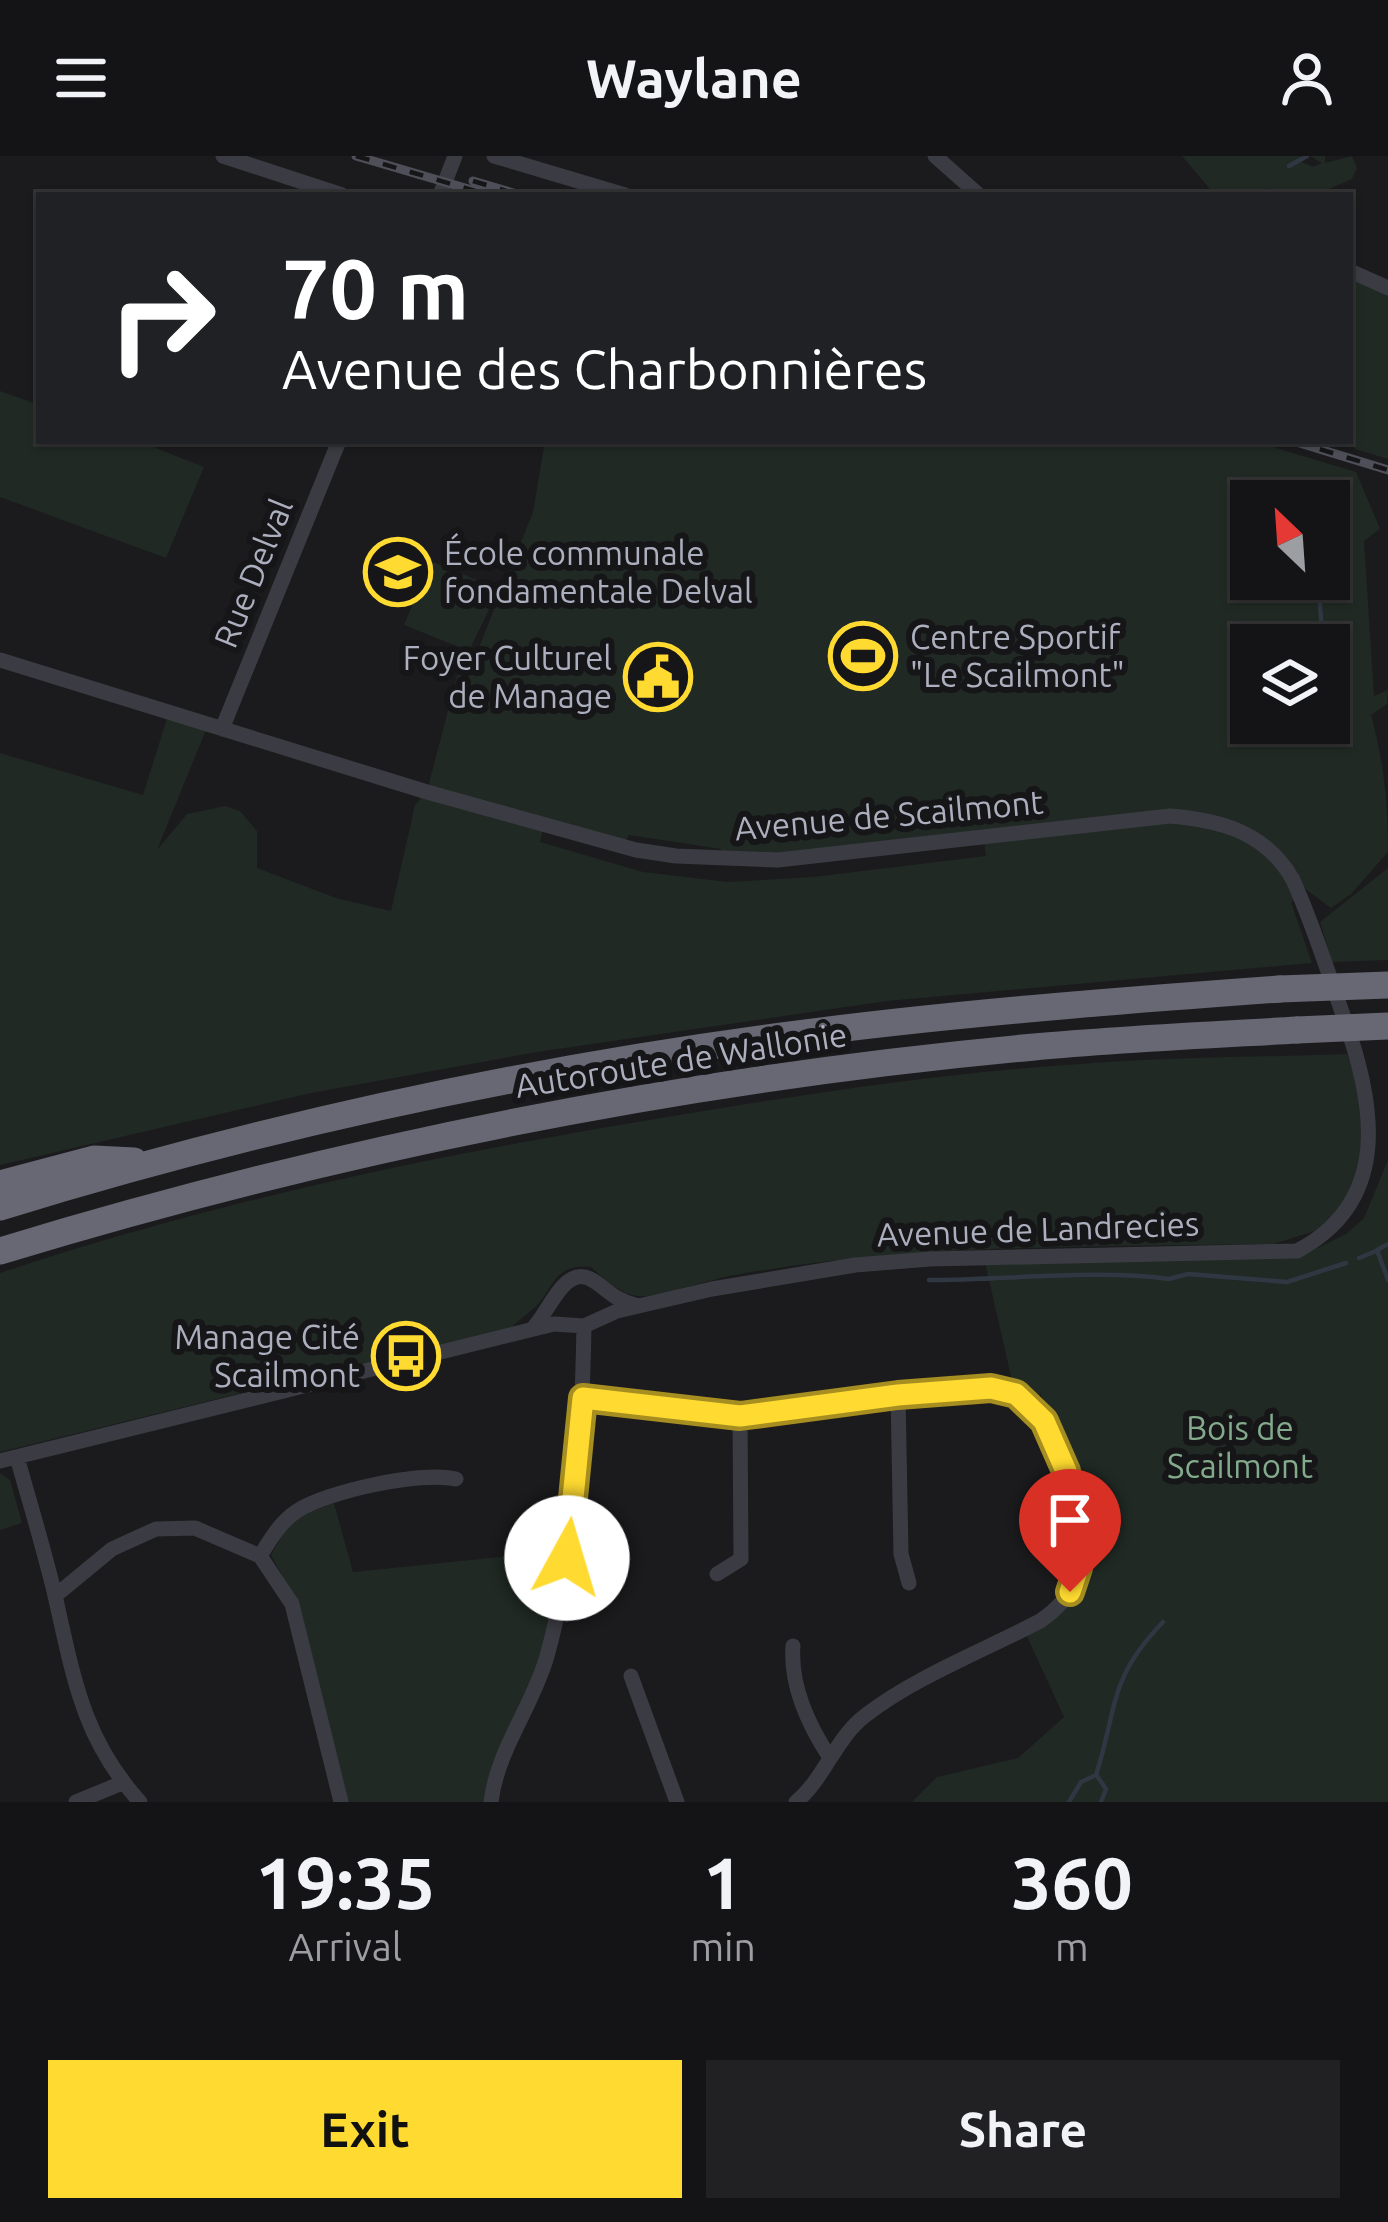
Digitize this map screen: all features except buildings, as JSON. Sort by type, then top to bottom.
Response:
[{"type":"highway","name":"Autoroute de Wallonie","points":[[0,1207],[284,1130],[533,1076],[760,1039],[1027,1009],[1388,985]]},
{"type":"highway","name":"Autoroute de Wallonie","points":[[0,1251],[294,1169],[559,1114],[784,1077],[1031,1047],[1388,1026]]},
{"type":"highway","points":[[0,1184],[94,1159],[162,1162]]},
{"type":"street","points":[[223,156],[333,192]]},
{"type":"street","points":[[441,192],[454,156]]},
{"type":"street","points":[[494,156],[615,192]]},
{"type":"street","points":[[935,156],[976,192]]},
{"type":"street","points":[[1353,272],[1388,288]]},
{"type":"street","name":"Rue Delval","points":[[222,729],[338,444]]},
{"type":"street","name":"Avenue de Scailmont","points":[[0,660],[604,842],[676,856],[778,860],[1170,816],[1228,824],[1276,856],[1293,880],[1372,1096],[1382,1143]]},
{"type":"street","name":"Avenue de Landrecies","points":[[532,1330],[554,1324],[582,1326],[638,1306],[782,1276],[894,1261],[1297,1250],[1323,1240],[1358,1210],[1375,1179],[1382,1143]]},
{"type":"street","points":[[140,1802],[95,1742],[76,1694],[55,1596],[8,1459],[532,1330],[562,1285],[576,1277],[592,1280],[603,1292],[638,1306]]},
{"type":"street","points":[[582,1326],[605,1307],[603,1292]]},
{"type":"street","points":[[555,1300],[559,1316],[582,1326]]},
{"type":"street","points":[[491,1802],[548,1653],[567,1558],[583,1398],[582,1326]]},
{"type":"street","points":[[583,1398],[740,1416],[991,1388],[1023,1398],[1044,1421],[1060,1452],[1078,1568],[1070,1592],[1053,1613],[867,1714],[830,1758],[822,1776],[796,1802]]},
{"type":"street","points":[[898,1395],[901,1554],[910,1583]]},
{"type":"street","points":[[717,1574],[741,1559],[740,1416]]},
{"type":"street","points":[[260,1556],[278,1528],[303,1508],[434,1474],[456,1479]]},
{"type":"street","points":[[55,1596],[112,1549],[156,1529],[195,1528],[260,1556],[292,1604],[341,1802]]},
{"type":"street","points":[[793,1646],[791,1670],[815,1734],[830,1758]]},
{"type":"street","points":[[631,1676],[676,1802]]},
{"type":"street","points":[[76,1802],[122,1783]]},
{"type":"green space","points":[[1182,156],[1300,156],[1313,167],[1322,163],[1310,156],[1325,156],[1325,163],[1352,156],[1357,168],[1352,179],[1324,192],[1272,192],[1270,188],[1212,192]]},
{"type":"green space","points":[[1353,272],[1388,288],[1388,459],[1355,449]]},
{"type":"green space","points":[[0,391],[36,404],[36,444],[146,444],[204,467],[166,558],[0,497]]},
{"type":"green space","points":[[544,444],[1263,444],[1356,472],[1380,529],[1364,541],[1374,696],[1388,690],[1387,704],[1371,715],[1384,783],[1388,852],[1351,894],[1331,908],[1296,882],[1301,898],[1291,902],[1312,963],[887,1001],[537,1052],[311,1093],[0,1165],[0,753],[143,795],[169,712],[208,725],[157,850],[187,814],[225,806],[240,811],[257,831],[257,868],[336,898],[391,911],[415,805],[427,791],[457,676],[471,667],[533,512]],"holes":[[[544,826],[623,847],[629,835],[721,849],[721,860],[984,840],[986,856],[728,882],[643,872],[540,842]]]},
{"type":"green space","points":[[431,561],[499,589],[469,651],[404,625]]},
{"type":"green space","points":[[1388,868],[1388,960],[1332,962],[1320,922]]},
{"type":"green space","points":[[1347,1054],[1370,1118],[1351,1200],[1315,1231],[1273,1244],[1003,1249],[869,1257],[735,1275],[646,1296],[624,1292],[591,1267],[573,1268],[561,1273],[540,1302],[512,1327],[0,1452],[0,1273],[81,1247],[410,1164],[768,1101],[1039,1067]]},
{"type":"green space","name":"Bois de Scailmont","points":[[1388,1160],[1388,1802],[912,1802],[937,1777],[1018,1758],[1064,1717],[1024,1630],[1040,1621],[1077,1575],[1086,1575],[1088,1569],[1079,1497],[1066,1445],[1040,1393],[1035,1410],[1015,1394],[984,1258],[1297,1258],[1346,1234],[1364,1218]]},
{"type":"green space","points":[[0,1473],[10,1480],[22,1523],[0,1530]]},
{"type":"green space","points":[[334,1503],[353,1572],[500,1557],[566,1564],[548,1653],[491,1802],[347,1802],[301,1610],[271,1555],[292,1519]]},
{"type":"waterway","points":[[1289,166],[1307,156]]},
{"type":"waterway","points":[[1320,600],[1321,624]]},
{"type":"waterway","points":[[1388,1244],[1377,1250],[1388,1280]]},
{"type":"waterway","points":[[1359,1258],[1376,1251]]},
{"type":"waterway","points":[[929,1280],[1081,1275],[1169,1279],[1188,1274],[1287,1282],[1346,1263]]},
{"type":"waterway","points":[[1069,1802],[1081,1782],[1096,1775],[1123,1677],[1163,1622]]},
{"type":"waterway","points":[[1097,1776],[1106,1789],[1101,1802]]},
{"type":"railway","points":[[356,156],[479,192]]},
{"type":"railway","points":[[473,181],[510,192]]},
{"type":"railway","points":[[1303,444],[1388,470]]},
{"type":"place","name":"École communale fondamentale Delval","points":[[398,572]]},
{"type":"place","name":"Centre Sportif \"Le Scailmont\"","points":[[863,656]]},
{"type":"place","name":"Foyer Culturel de Manage","points":[[658,677]]},
{"type":"place","name":"Manage Cité Scailmont","points":[[406,1356]]},
{"type":"route","points":[[567,1558],[583,1398],[740,1416],[991,1388],[1023,1398],[1044,1421],[1060,1452],[1078,1568],[1070,1592]]}]
